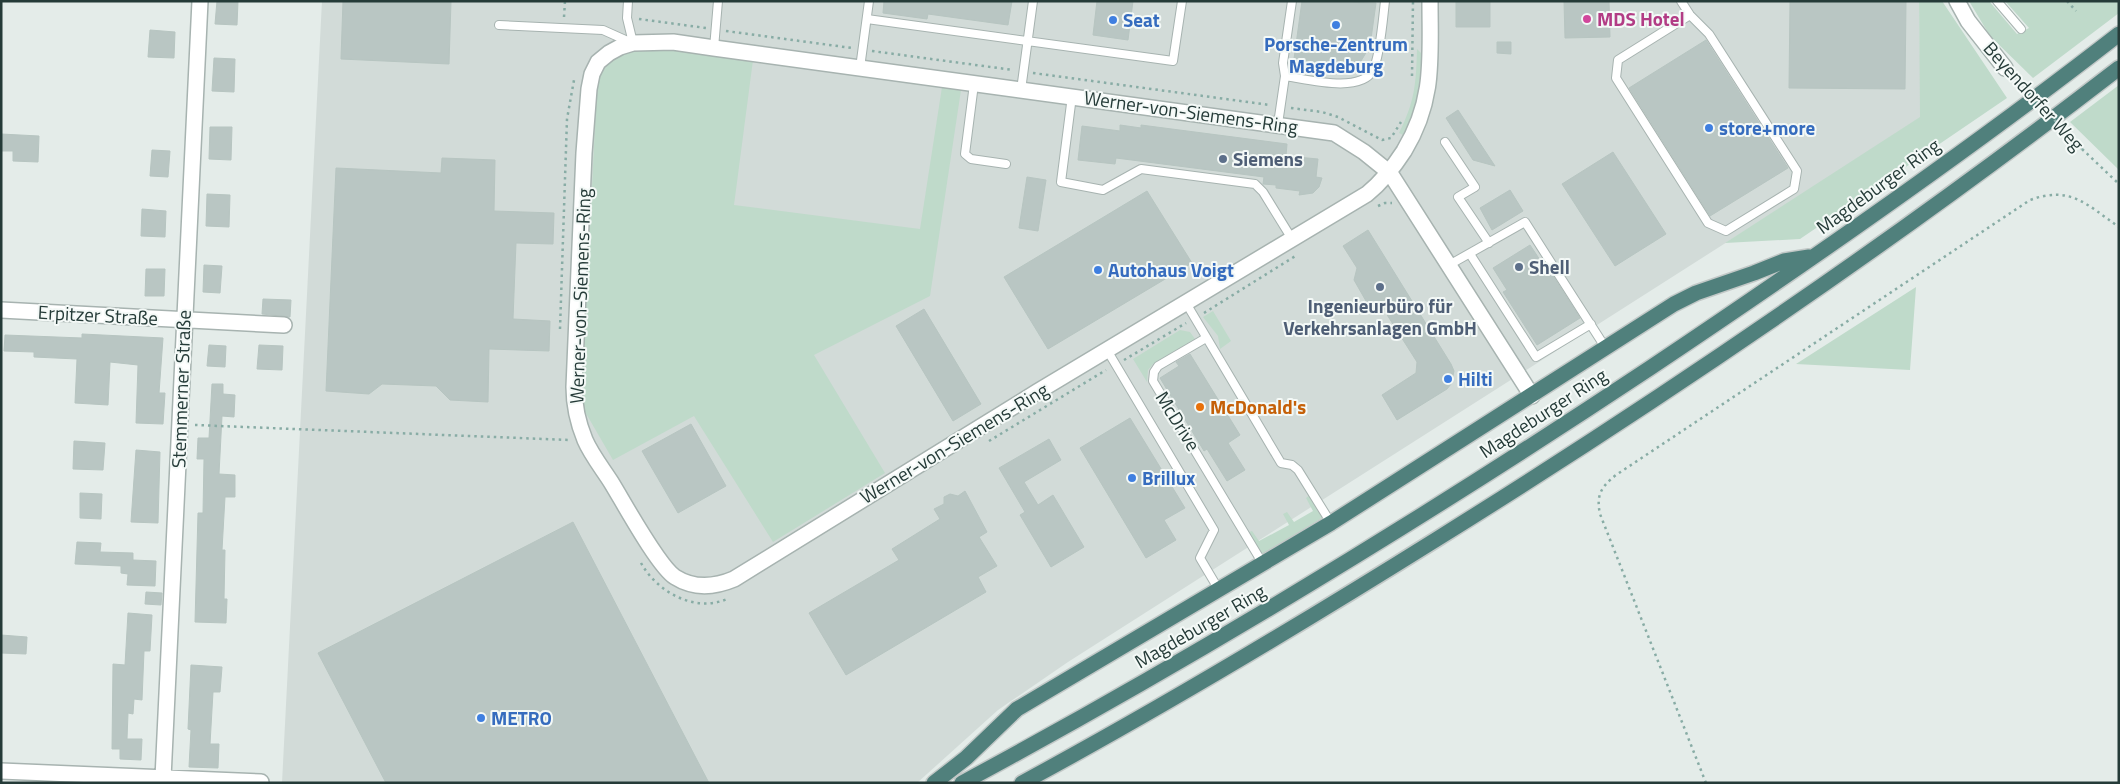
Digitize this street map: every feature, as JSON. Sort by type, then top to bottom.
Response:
[{"type":"highway","name":"Magdeburger Ring","points":[[962,783],[1122,694],[1289,597],[1528,449],[1813,257],[2005,120],[2119,34]]},
{"type":"highway","points":[[1022,783],[1299,625],[1555,465],[1689,377],[1830,280],[2025,140],[2119,68]]},
{"type":"highway","points":[[934,783],[966,758],[1017,709],[1330,523],[1532,396],[1605,347],[1696,293],[1784,261],[1813,257]]},
{"type":"street","name":"Stemmerner Straße","points":[[163,778],[200,1]]},
{"type":"street","name":"Werner-von-Siemens-Ring","points":[[1430,1],[1430,62],[1425,107],[1412,137],[1390,173],[1367,194],[1107,350],[734,579],[719,585],[694,585],[682,581],[670,573],[580,444],[574,393],[588,89],[598,62],[620,47],[633,43],[673,42],[1334,133],[1364,152],[1390,173],[1532,396]]},
{"type":"street","name":"Beyendorfer Weg","points":[[1958,1],[1968,20],[2005,68]]},
{"type":"street","name":"Erpitzer Straße","points":[[1,310],[284,325]]},
{"type":"street","points":[[1,770],[261,782]]},
{"type":"lane","points":[[628,1],[627,18],[633,43]]},
{"type":"lane","points":[[714,48],[718,1]]},
{"type":"lane","points":[[860,68],[869,1]]},
{"type":"lane","points":[[1021,90],[1033,1]]},
{"type":"lane","points":[[867,19],[1172,61],[1182,1]]},
{"type":"lane","points":[[1278,124],[1285,76],[1283,63],[1292,1]]},
{"type":"lane","points":[[1285,76],[1349,84],[1363,81],[1373,71],[1385,1]]},
{"type":"lane","points":[[1681,1],[1690,16],[1709,34],[1797,171],[1794,190],[1726,232],[1708,223],[1616,78],[1618,60],[1690,16]]},
{"type":"lane","points":[[2000,2],[2020,29]]},
{"type":"lane","points":[[499,25],[603,30],[633,43]]},
{"type":"lane","points":[[974,84],[965,154],[971,159],[1006,164]]},
{"type":"lane","points":[[1072,96],[1061,182],[1103,190],[1141,169],[1255,184],[1292,239]]},
{"type":"lane","points":[[1445,142],[1474,187],[1458,197],[1488,243]]},
{"type":"lane","points":[[1449,265],[1525,222],[1605,347]]},
{"type":"lane","points":[[1470,254],[1536,357],[1591,324]]},
{"type":"lane","points":[[1186,303],[1281,463],[1292,465],[1298,470],[1330,523]]},
{"type":"lane","name":"McDrive","points":[[1206,338],[1158,366],[1153,377],[1154,382],[1263,564]]},
{"type":"lane","points":[[1107,350],[1214,530],[1200,558],[1219,590]]},
{"type":"path","points":[[564,28],[565,1]]},
{"type":"path","points":[[1412,78],[1413,1]]},
{"type":"path","points":[[2067,1],[2076,10]]},
{"type":"path","points":[[627,18],[1328,113],[1382,140],[1388,140],[1393,136],[1402,120]]},
{"type":"path","name":"Beyendorfer Weg","points":[[2005,68],[2082,149],[2119,184]]},
{"type":"path","points":[[560,331],[567,118],[570,93],[576,74]]},
{"type":"path","points":[[1706,783],[1600,514],[1599,494],[1605,484],[2030,200],[2054,193],[2069,196],[2080,200],[2119,227]]},
{"type":"path","points":[[1373,209],[1383,203],[1398,204],[1407,199]]},
{"type":"path","points":[[987,442],[1298,255]]},
{"type":"path","points":[[180,424],[569,440],[580,444]]},
{"type":"path","points":[[567,435],[569,440],[580,444]]},
{"type":"path","points":[[641,563],[656,583],[670,594],[685,600],[698,603],[715,602],[733,595]]},
{"type":"shaded area","points":[[322,1],[1919,1],[1921,117],[1068,662],[998,710],[917,783],[282,783]]},
{"type":"green space","points":[[1919,1],[1942,1],[2007,98],[1800,239],[1725,243],[1920,117]]},
{"type":"green space","points":[[1969,1],[1989,1],[2017,34],[2029,28],[2005,1],[2119,1],[2119,13],[2033,78],[1990,36]]},
{"type":"green space","points":[[662,48],[753,60],[734,205],[920,229],[942,87],[961,90],[930,296],[814,355],[885,473],[773,542],[694,416],[613,460],[584,410],[583,373],[597,84],[608,65],[623,54]]},
{"type":"green space","points":[[1417,49],[1421,53],[1419,85],[1412,115],[1403,135],[1399,133],[1414,92]]},
{"type":"green space","points":[[2119,85],[2119,170],[2070,122]]},
{"type":"green space","points":[[1916,287],[1910,370],[1796,364]]},
{"type":"green space","points":[[1213,311],[1231,341],[1220,349],[1218,336],[1203,317]]},
{"type":"green space","points":[[1180,330],[1190,332],[1195,339],[1153,364],[1148,370],[1147,382],[1133,359]]},
{"type":"green space","points":[[1310,495],[1322,512],[1322,518],[1262,555],[1249,532],[1252,531],[1259,541],[1289,525],[1283,514],[1287,512],[1294,522],[1313,511],[1306,498]]},
{"type":"building","points":[[217,1],[238,1],[237,25],[215,24]]},
{"type":"building","points":[[343,1],[451,1],[449,64],[341,59]]},
{"type":"building","points":[[884,1],[1012,1],[1008,25],[928,14],[927,19],[883,13]]},
{"type":"building","name":"Seat","points":[[1097,1],[1133,1],[1128,40],[1093,35]]},
{"type":"building","name":"Porsche-Zentrum Magdeburg","points":[[1302,1],[1376,3],[1370,46],[1358,66],[1333,72],[1293,66]]},
{"type":"building","points":[[1456,1],[1490,1],[1490,27],[1456,27]]},
{"type":"building","name":"MDS Hotel","points":[[1564,1],[1609,1],[1610,37],[1565,38]]},
{"type":"building","points":[[1790,1],[1906,1],[1905,89],[1789,88]]},
{"type":"building","points":[[150,30],[175,32],[174,58],[148,57]]},
{"type":"building","name":"store+more","points":[[1706,40],[1788,168],[1710,216],[1629,88]]},
{"type":"building","points":[[1497,42],[1511,42],[1511,54],[1497,53]]},
{"type":"building","points":[[214,58],[235,59],[234,92],[212,91]]},
{"type":"building","points":[[1458,110],[1495,166],[1473,160],[1446,118]]},
{"type":"building","name":"Siemens","points":[[1120,125],[1141,128],[1141,125],[1287,144],[1286,156],[1318,159],[1316,177],[1322,178],[1319,187],[1313,193],[1299,195],[1300,191],[1276,188],[1276,185],[1263,184],[1264,177],[1116,158],[1115,164],[1078,160],[1082,126],[1120,131]]},
{"type":"building","points":[[210,127],[232,127],[231,160],[209,159]]},
{"type":"building","points":[[1,134],[39,136],[38,162],[13,161],[13,151],[1,151]]},
{"type":"building","points":[[152,150],[170,151],[168,177],[150,176]]},
{"type":"building","points":[[1613,152],[1666,234],[1615,266],[1562,184]]},
{"type":"building","points":[[442,158],[495,160],[494,211],[554,213],[553,244],[516,243],[513,319],[550,321],[549,351],[489,349],[488,402],[450,400],[436,386],[382,384],[369,394],[326,391],[336,168],[441,173]]},
{"type":"building","points":[[1027,177],[1046,180],[1038,231],[1019,228]]},
{"type":"building","points":[[1510,190],[1523,211],[1492,230],[1480,208]]},
{"type":"building","name":"Autohaus Voigt","points":[[1147,191],[1192,263],[1048,349],[1004,277]]},
{"type":"building","points":[[207,194],[230,195],[229,227],[206,226]]},
{"type":"building","points":[[142,209],[166,211],[165,237],[141,236]]},
{"type":"building","points":[[1368,230],[1454,371],[1451,384],[1447,389],[1397,420],[1382,395],[1416,373],[1417,362],[1384,310],[1370,308],[1354,280],[1357,268],[1343,246]]},
{"type":"building","points":[[1530,245],[1544,266],[1546,265],[1580,318],[1537,345],[1503,292],[1507,290],[1493,268]]},
{"type":"building","points":[[204,265],[222,266],[220,293],[203,292]]},
{"type":"building","points":[[146,269],[165,269],[164,296],[145,296]]},
{"type":"building","points":[[263,299],[291,300],[290,317],[262,314]]},
{"type":"building","points":[[924,309],[981,404],[953,421],[896,326]]},
{"type":"building","points":[[82,334],[163,338],[159,393],[165,393],[163,424],[136,423],[138,365],[110,362],[108,405],[75,403],[77,359],[34,357],[34,352],[4,351],[5,335],[82,338]]},
{"type":"building","points":[[209,345],[226,346],[225,367],[207,366]]},
{"type":"building","points":[[259,345],[283,346],[282,370],[257,369]]},
{"type":"building","name":"McDonald's","points":[[1190,354],[1240,435],[1228,443],[1245,470],[1227,481],[1207,449],[1204,451],[1160,378],[1179,366],[1176,362]]},
{"type":"building","points":[[212,384],[223,384],[223,394],[235,395],[234,417],[222,416],[219,474],[235,475],[235,497],[225,497],[222,550],[225,550],[224,599],[227,599],[226,623],[195,622],[198,513],[203,513],[204,459],[197,459],[198,438],[209,438]]},
{"type":"building","name":"Brillux","points":[[1130,418],[1185,508],[1164,520],[1176,540],[1146,558],[1080,448]]},
{"type":"building","points":[[691,424],[726,486],[678,513],[642,451]]},
{"type":"building","points":[[1049,439],[1061,460],[1024,482],[1038,505],[1053,495],[1084,547],[1051,567],[1020,515],[1025,512],[999,468]]},
{"type":"building","points":[[74,441],[105,443],[103,470],[73,469]]},
{"type":"building","points":[[136,450],[160,452],[158,523],[131,522]]},
{"type":"building","points":[[965,491],[987,532],[979,537],[997,566],[978,577],[986,592],[846,675],[809,613],[899,560],[892,549],[940,519],[934,509],[944,504],[944,497],[950,494],[958,496]]},
{"type":"building","points":[[80,493],[102,494],[101,519],[80,518]]},
{"type":"building","name":"METRO","points":[[573,522],[709,783],[386,783],[318,653]]},
{"type":"building","points":[[77,542],[101,543],[100,552],[133,553],[133,560],[156,561],[155,586],[127,585],[128,574],[121,573],[121,566],[75,564]]},
{"type":"building","points":[[146,592],[162,593],[161,605],[145,604]]},
{"type":"building","points":[[128,613],[152,615],[150,651],[144,651],[142,700],[134,699],[133,714],[128,713],[127,739],[142,739],[141,760],[120,759],[120,749],[112,749],[113,664],[125,665]]},
{"type":"building","points":[[1,635],[27,637],[26,654],[1,653]]},
{"type":"building","points":[[191,665],[222,667],[220,692],[213,692],[210,744],[219,744],[218,768],[189,767],[191,730],[188,729]]},
{"type":"place","name":"MDS Hotel","points":[[1587,19]]},
{"type":"place","name":"Seat","points":[[1113,20]]},
{"type":"place","name":"Porsche-Zentrum Magdeburg","points":[[1336,25]]},
{"type":"place","name":"store+more","points":[[1709,128]]},
{"type":"place","name":"Siemens","points":[[1223,159]]},
{"type":"place","name":"Shell","points":[[1519,267]]},
{"type":"place","name":"Autohaus Voigt","points":[[1098,270]]},
{"type":"place","name":"Ingenieurbüro für Verkehrsanlagen GmbH","points":[[1380,287]]},
{"type":"place","name":"Hilti","points":[[1448,379]]},
{"type":"place","name":"McDonald's","points":[[1200,407]]},
{"type":"place","name":"Brillux","points":[[1132,478]]},
{"type":"place","name":"METRO","points":[[481,718]]}]
